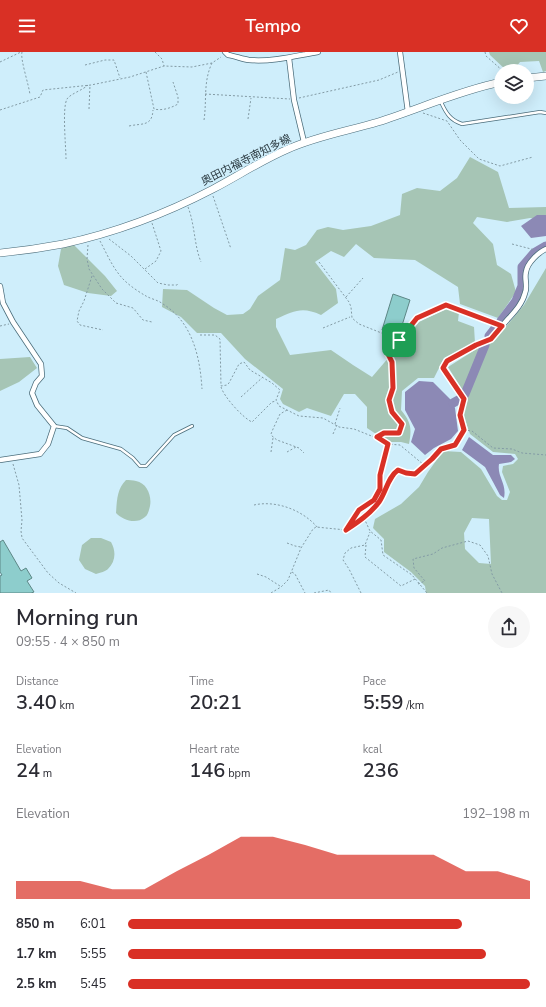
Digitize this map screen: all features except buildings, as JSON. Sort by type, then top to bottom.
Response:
[{"type":"main road","points":[[534,77],[546,76]]},
{"type":"main road","name":"奥田内福寺南知多線","points":[[0,253],[62,244],[102,234],[150,217],[186,202],[287,149],[304,142],[377,122],[419,109],[440,99],[474,88],[494,84]]},
{"type":"street","points":[[226,53],[247,60],[260,60],[289,58],[318,52]]},
{"type":"street","points":[[400,52],[408,112]]},
{"type":"street","points":[[289,58],[294,100],[304,142]]},
{"type":"street","points":[[502,326],[521,303],[526,293],[526,272],[530,264],[546,249]]},
{"type":"street","points":[[0,286],[3,303],[13,322],[42,364],[42,376],[36,383],[32,393],[37,405],[54,426],[48,444],[40,454],[0,460]]},
{"type":"lane","points":[[440,99],[447,115],[454,122],[462,124],[540,112],[546,113]]},
{"type":"lane","points":[[54,426],[67,428],[82,438],[122,449],[140,466],[146,466],[174,435],[192,426]]},
{"type":"path","points":[[0,62],[22,52]]},
{"type":"path","points":[[22,52],[21,58],[30,95]]},
{"type":"path","points":[[155,52],[162,60],[164,66]]},
{"type":"path","points":[[485,52],[486,56],[496,64]]},
{"type":"path","points":[[0,110],[40,97],[42,90],[89,85],[120,79],[164,66],[192,67],[212,63],[226,53]]},
{"type":"path","points":[[85,65],[105,60],[114,60],[120,79]]},
{"type":"path","points":[[204,120],[206,78],[212,63]]},
{"type":"path","points":[[206,94],[294,100],[379,80],[402,70]]},
{"type":"path","points":[[129,126],[148,123],[151,119],[154,109],[146,72]]},
{"type":"path","points":[[154,109],[160,110],[178,104],[178,97],[173,82]]},
{"type":"path","points":[[89,85],[89,109]]},
{"type":"path","points":[[66,158],[66,103],[70,96],[82,91],[89,85]]},
{"type":"path","points":[[248,119],[252,97]]},
{"type":"path","points":[[419,109],[425,114],[447,121],[460,140],[479,159],[500,166],[533,157]]},
{"type":"path","points":[[211,190],[231,249]]},
{"type":"path","points":[[186,202],[191,216],[195,243],[201,262]]},
{"type":"path","points":[[145,270],[156,261],[161,251],[150,217]]},
{"type":"path","points":[[102,234],[122,248],[158,283],[168,285],[177,285],[179,283]]},
{"type":"path","points":[[102,234],[116,270],[125,281],[146,296],[164,304],[187,328],[193,341],[201,368],[202,389]]},
{"type":"path","points":[[87,238],[88,264],[102,290],[116,303],[133,308],[143,320],[152,322]]},
{"type":"path","points":[[512,244],[540,253]]},
{"type":"path","points":[[319,262],[346,297],[351,307],[351,316],[359,324],[399,340]]},
{"type":"path","points":[[93,275],[79,311],[77,321],[80,325],[103,330]]},
{"type":"path","points":[[346,297],[363,278]]},
{"type":"path","points":[[271,593],[281,587],[288,580],[301,547],[313,530],[318,528],[346,530],[364,518],[379,501],[393,473],[398,470],[415,474],[441,449],[455,445],[464,430],[460,415],[464,399],[443,368],[447,361],[476,345],[491,339],[502,326],[446,305],[417,318],[388,354],[392,362],[393,388],[389,400],[392,412],[402,424],[399,433],[384,433],[377,437]]},
{"type":"path","points":[[323,328],[351,316]]},
{"type":"path","points":[[0,326],[13,322]]},
{"type":"path","points":[[200,335],[215,335],[220,339],[221,386],[225,395],[250,422],[254,422],[272,402],[276,401],[280,390],[263,377],[250,370],[246,363],[242,361],[229,383],[221,386]]},
{"type":"path","points":[[241,397],[263,377]]},
{"type":"path","points":[[276,401],[279,406],[299,416],[323,418],[339,427],[357,430],[377,437],[388,444],[400,445],[424,465]]},
{"type":"path","points":[[333,434],[340,408]]},
{"type":"path","points":[[271,452],[274,438],[272,432],[280,414],[288,410]]},
{"type":"path","points":[[464,430],[472,431],[493,448],[512,449],[522,453],[546,455]]},
{"type":"path","points":[[274,438],[296,447],[304,453]]},
{"type":"path","points":[[346,530],[359,510],[374,500],[380,489],[380,475],[388,444]]},
{"type":"path","points":[[288,452],[296,447]]},
{"type":"path","points":[[11,458],[19,485],[22,520],[20,531],[22,538],[48,573],[58,582],[76,593]]},
{"type":"path","points":[[254,505],[263,504],[290,508],[303,515],[318,528]]},
{"type":"path","points":[[364,518],[370,531],[381,540],[383,555],[412,575],[427,593]]},
{"type":"path","points":[[370,531],[366,544],[365,557],[401,586],[416,579]]},
{"type":"path","points":[[418,584],[425,581],[414,568],[413,559],[433,554],[442,548],[468,541],[480,545],[488,556],[492,574],[502,593]]},
{"type":"path","points":[[287,543],[301,547]]},
{"type":"path","points":[[361,593],[343,560],[345,553],[351,548],[362,547],[366,544]]},
{"type":"path","points":[[291,572],[295,574],[305,593]]},
{"type":"path","points":[[257,574],[266,576],[281,587]]},
{"type":"path","points":[[314,593],[329,590],[331,593]]},
{"type":"green space","points":[[489,52],[546,52],[546,71],[543,72],[539,61],[520,62],[518,64],[500,64],[490,55]]},
{"type":"green space","points":[[470,157],[498,172],[509,208],[546,207],[546,220],[530,218],[507,222],[477,217],[473,223],[493,244],[497,265],[511,274],[516,292],[498,318],[460,304],[458,287],[415,260],[374,258],[356,244],[344,257],[331,251],[315,262],[336,289],[338,303],[321,315],[303,310],[276,319],[276,327],[290,355],[331,350],[372,377],[419,322],[446,309],[459,312],[458,321],[474,327],[475,343],[444,358],[434,378],[418,378],[402,391],[401,410],[407,418],[410,426],[409,444],[401,442],[388,442],[367,428],[367,407],[355,394],[344,394],[331,416],[307,408],[299,412],[283,404],[280,399],[283,389],[245,359],[221,333],[197,333],[181,317],[162,307],[163,289],[187,290],[227,315],[243,314],[250,309],[258,296],[280,280],[285,248],[295,250],[306,245],[317,230],[328,227],[343,230],[371,226],[400,215],[402,194],[417,188],[440,191],[457,178]]},
{"type":"green space","points":[[67,244],[74,245],[105,276],[117,291],[111,296],[88,293],[64,285],[58,266],[61,249]]},
{"type":"green space","points":[[546,268],[546,593],[426,593],[425,586],[411,572],[384,552],[384,539],[373,528],[375,519],[401,504],[419,487],[443,451],[461,452],[481,469],[497,496],[502,500],[507,500],[510,492],[502,472],[503,466],[513,464],[518,459],[515,454],[493,452],[470,434],[463,414],[468,399],[448,367],[478,348],[494,341],[524,305]],"holes":[[[472,518],[489,519],[491,564],[479,563],[465,549],[464,533]]]},
{"type":"green space","points":[[30,357],[37,368],[19,382],[0,391],[0,359]]},
{"type":"green space","points":[[126,480],[140,482],[148,490],[150,506],[148,514],[138,521],[130,521],[122,518],[116,513],[119,491]]},
{"type":"green space","points":[[91,538],[101,538],[111,542],[114,549],[114,559],[111,566],[108,569],[96,574],[85,569],[79,560],[82,545]]},
{"type":"shaded area","points":[[537,215],[546,215],[546,236],[531,238],[521,226]]},
{"type":"shaded area","points":[[419,381],[433,382],[451,400],[455,408],[458,431],[451,439],[434,448],[425,455],[411,442],[415,429],[405,410],[405,392]]},
{"type":"shaded area","points":[[469,437],[493,455],[511,455],[515,459],[511,462],[499,464],[499,473],[505,493],[504,498],[500,495],[485,467],[462,450]]},
{"type":"waterway","points":[[501,321],[516,301],[522,286],[522,267],[534,253],[546,246]]},
{"type":"waterway","points":[[489,336],[496,327]]},
{"type":"waterway","points":[[465,394],[485,345]]},
{"type":"waterway","points":[[453,403],[462,398]]},
{"type":"route","points":[[446,305],[502,326],[491,339],[476,345],[447,361],[443,368],[455,383],[464,399],[460,415],[464,430],[455,445],[441,449],[415,474],[398,470],[393,473],[379,501],[364,518],[346,530],[359,510],[374,500],[380,489],[380,475],[388,444],[377,437],[384,433],[399,433],[402,424],[392,412],[389,400],[393,388],[392,362],[388,354],[399,340],[417,318],[446,305]]}]
